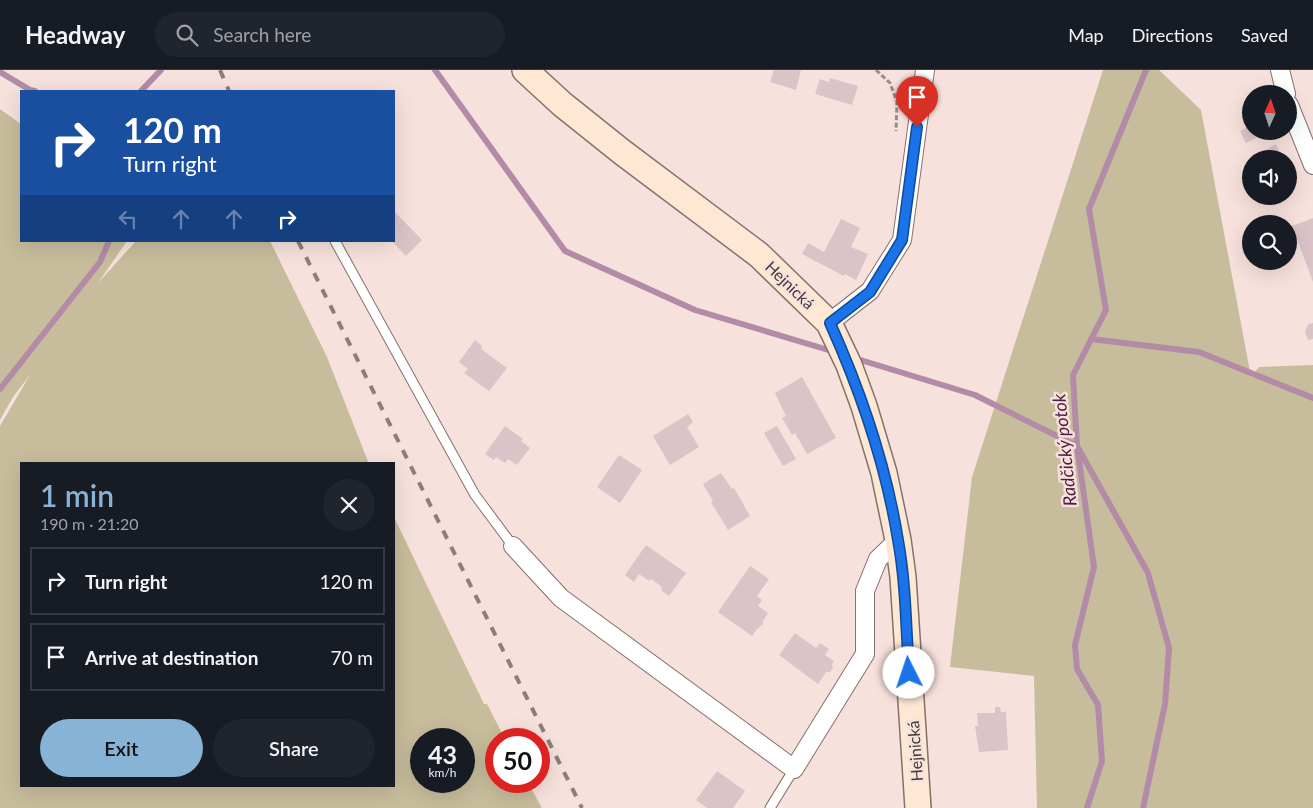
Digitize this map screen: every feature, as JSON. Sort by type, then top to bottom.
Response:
[{"type":"main road","name":"Hejnická","points":[[525,70],[562,104],[614,146],[759,255],[830,323],[849,365],[864,406],[884,473],[898,540],[903,586],[918,808]]},
{"type":"street","points":[[830,323],[870,292],[902,240],[925,70]]},
{"type":"street","points":[[1280,70],[1284,85]]},
{"type":"street","points":[[1298,128],[1313,165]]},
{"type":"street","points":[[513,546],[561,598],[794,769],[865,654],[865,591],[878,558],[898,540]]},
{"type":"lane","points":[[336,242],[475,495],[513,546]]},
{"type":"lane","points":[[770,808],[794,769]]},
{"type":"shaded area","points":[[1103,70],[1159,70],[1201,110],[1251,377],[1259,367],[1313,365],[1313,808],[1037,808],[1034,676],[950,667],[972,477]]},
{"type":"shaded area","points":[[0,109],[20,123],[20,242],[126,242],[98,283],[135,242],[270,242],[327,357],[368,462],[20,462],[20,787],[395,787],[395,519],[484,704],[487,704],[499,728],[485,728],[485,793],[534,793],[542,808],[0,808],[0,426],[30,375],[13,397],[0,420]]},
{"type":"building","points":[[774,70],[801,70],[796,90],[770,82]]},
{"type":"building","points":[[830,78],[858,86],[852,105],[815,94],[820,79],[829,82]]},
{"type":"building","points":[[1276,144],[1279,150],[1265,150]]},
{"type":"building","points":[[395,212],[422,240],[406,256],[393,242],[395,242]]},
{"type":"building","points":[[1313,218],[1313,282],[1297,239],[1297,224]]},
{"type":"building","points":[[841,219],[860,228],[851,247],[868,254],[856,280],[845,274],[844,276],[802,254],[808,243],[824,252]]},
{"type":"building","points":[[1313,323],[1313,339],[1308,340],[1305,332],[1308,324]]},
{"type":"building","points":[[475,340],[482,346],[481,349],[507,368],[489,391],[464,373],[468,369],[459,362]]},
{"type":"building","points":[[802,377],[836,438],[807,454],[795,433],[792,435],[782,418],[786,416],[775,393]]},
{"type":"building","points":[[688,414],[693,422],[687,427],[699,447],[670,465],[653,436]]},
{"type":"building","points":[[505,426],[523,439],[521,441],[530,448],[517,465],[508,459],[505,463],[496,457],[494,460],[485,454]]},
{"type":"building","points":[[777,426],[796,459],[783,466],[764,433]]},
{"type":"building","points":[[619,455],[642,470],[620,503],[597,487]]},
{"type":"building","points":[[721,473],[732,489],[734,488],[750,516],[728,530],[711,502],[713,501],[703,484]]},
{"type":"building","points":[[646,545],[686,573],[669,596],[662,591],[661,586],[651,579],[649,581],[639,574],[634,582],[625,575]]},
{"type":"building","points":[[750,566],[769,579],[757,596],[762,600],[758,606],[768,613],[763,624],[752,636],[718,612]]},
{"type":"building","points":[[795,633],[816,648],[820,643],[829,649],[825,655],[834,661],[832,664],[833,668],[830,672],[826,672],[818,684],[779,655]]},
{"type":"building","points":[[995,707],[1000,707],[1001,712],[1006,712],[1008,750],[979,752],[975,726],[978,726],[977,713],[995,713]]},
{"type":"building","points":[[717,771],[745,791],[733,808],[707,808],[696,800]]},
{"type":"waterway","points":[[142,90],[161,70]]},
{"type":"waterway","points":[[435,70],[565,251],[695,310],[835,352]]},
{"type":"waterway","name":"Radčický potok","points":[[1087,808],[1102,761],[1098,705],[1077,669],[1075,645],[1094,567],[1077,446],[1073,375],[1106,310],[1089,209],[1146,70]]},
{"type":"waterway","points":[[0,72],[30,90]]},
{"type":"waterway","points":[[0,389],[100,262],[109,242]]},
{"type":"waterway","points":[[1091,339],[1199,352],[1313,398]]},
{"type":"waterway","points":[[854,358],[975,395],[1077,446],[1148,573],[1169,648],[1165,704],[1143,808]]},
{"type":"railway","points":[[220,70],[229,90]]},
{"type":"railway","points":[[299,242],[582,808]]},
{"type":"route","points":[[909,673],[903,576],[898,540],[884,473],[864,406],[849,365],[830,323],[870,292],[902,240],[917,127]]}]
